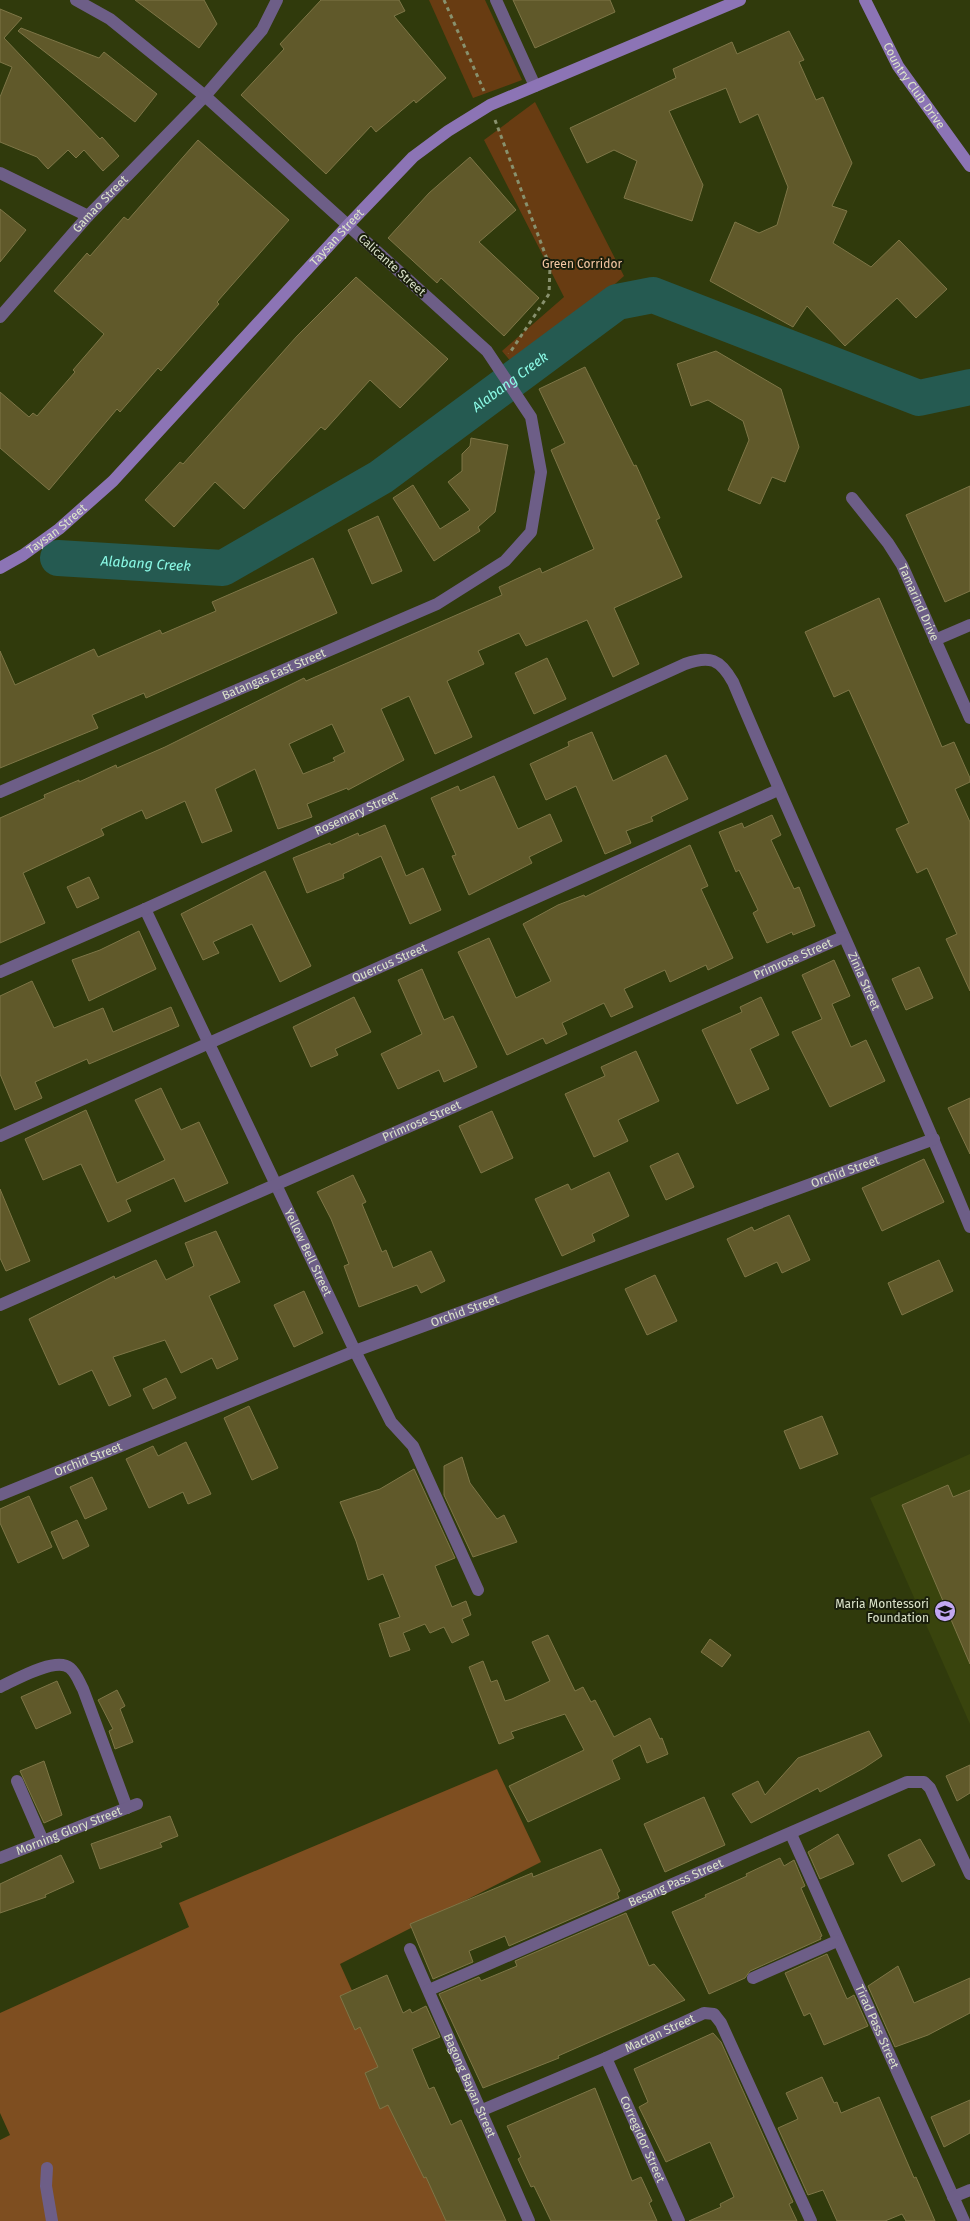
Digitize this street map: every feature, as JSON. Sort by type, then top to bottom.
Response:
[{"type":"street","name":"Calicante Street","points":[[76,0],[110,19],[206,96],[487,351],[531,416],[541,472],[531,532]]},
{"type":"street","name":"Gamao Street","points":[[0,317],[88,216],[206,96],[262,30],[277,0]]},
{"type":"street","points":[[496,0],[535,86]]},
{"type":"street","name":"Taysan Street","points":[[0,568],[23,555],[59,529],[113,481],[413,157],[448,131],[490,105],[740,0]]},
{"type":"street","name":"Country Club Drive","points":[[865,0],[898,66],[970,166]]},
{"type":"street","points":[[0,173],[88,216]]},
{"type":"street","name":"Tamarind Drive","points":[[852,498],[882,535],[902,566],[970,718]]},
{"type":"street","name":"Batangas East Street","points":[[0,792],[437,604],[505,561],[531,532]]},
{"type":"street","points":[[935,640],[970,625]]},
{"type":"street","name":"Rosemary Street","points":[[0,972],[145,909],[685,664],[699,659],[713,660]]},
{"type":"street","name":"Zinia Street","points":[[713,660],[725,668],[733,682],[778,790],[934,1139],[970,1227]]},
{"type":"street","name":"Quercus Street","points":[[0,1136],[778,790]]},
{"type":"street","name":"Yellow Bell Street","points":[[145,909],[355,1351],[388,1417],[413,1446],[478,1590]]},
{"type":"street","name":"Primrose Street","points":[[0,1305],[843,937]]},
{"type":"street","name":"Orchid Street","points":[[0,1495],[355,1351],[934,1139]]},
{"type":"street","name":"Morning Glory Street","points":[[0,1687],[46,1667],[58,1664],[69,1667],[76,1675],[132,1806],[0,1858]]},
{"type":"street","points":[[17,1781],[43,1841]]},
{"type":"street","name":"Besang Pass Street","points":[[429,1990],[907,1782],[924,1782],[935,1796],[970,1874]]},
{"type":"street","name":"Tirad Pass Street","points":[[791,1834],[964,2221]]},
{"type":"street","points":[[752,1978],[838,1941]]},
{"type":"street","name":"Bagong Bayan Street","points":[[410,1949],[529,2221]]},
{"type":"street","name":"Mactan Street","points":[[480,2111],[606,2058],[704,2013],[714,2014],[720,2023],[810,2221]]},
{"type":"street","name":"Corregidor Street","points":[[606,2058],[678,2221]]},
{"type":"street","points":[[46,2168],[46,2191],[52,2221]]},
{"type":"street","points":[[953,2197],[970,2190]]},
{"type":"path","points":[[444,0],[490,105],[550,267],[549,294],[499,369]]},
{"type":"shaded area","name":"Maria Montessori Foundation","points":[[970,1454],[970,1724],[870,1498]]},
{"type":"shaded area","points":[[497,1769],[541,1862],[340,1964],[456,2221],[0,2221],[0,2140],[10,2135],[0,2113],[0,2013],[189,1927],[179,1903]]},
{"type":"green space","points":[[429,0],[485,0],[522,80],[473,98]]},
{"type":"green space","name":"Green Corridor","points":[[535,102],[624,276],[518,370],[502,351],[564,297],[484,140]]},
{"type":"building","points":[[135,0],[204,0],[217,24],[199,48]]},
{"type":"building","points":[[321,0],[399,0],[405,11],[394,16],[446,78],[416,103],[414,100],[376,132],[371,126],[326,174],[241,95],[284,49],[280,44]]},
{"type":"building","points":[[513,0],[610,0],[615,12],[535,48]]},
{"type":"building","points":[[0,9],[22,18],[4,38],[100,139],[102,137],[119,156],[103,171],[84,150],[76,158],[68,150],[48,169],[37,157],[0,142],[0,97],[12,67],[0,62]]},
{"type":"building","points":[[21,28],[99,58],[104,52],[157,94],[135,122],[18,31]]},
{"type":"building","points":[[789,31],[804,60],[799,62],[816,100],[823,97],[852,163],[832,206],[847,211],[833,243],[871,267],[899,240],[947,289],[916,318],[897,298],[845,346],[807,306],[793,327],[710,281],[735,222],[759,233],[777,225],[788,187],[758,114],[740,123],[726,88],[669,111],[703,185],[692,221],[624,198],[637,161],[614,150],[587,163],[570,128],[676,78],[673,69],[732,42],[737,54]]},
{"type":"building","points":[[198,140],[289,220],[217,302],[219,304],[161,371],[158,368],[120,412],[117,409],[49,490],[0,448],[0,392],[29,417],[33,413],[37,416],[75,372],[73,370],[104,334],[54,291],[87,253],[90,256],[124,217],[128,220]]},
{"type":"building","points":[[470,157],[516,210],[479,242],[539,298],[504,336],[441,278],[437,283],[388,238],[429,193]]},
{"type":"building","points":[[0,209],[26,230],[0,262]]},
{"type":"building","points":[[356,277],[448,359],[400,408],[370,380],[325,430],[321,427],[244,509],[215,482],[174,527],[145,500],[180,462],[183,464],[297,336]]},
{"type":"building","points":[[716,351],[781,389],[799,447],[785,482],[772,477],[760,504],[728,490],[749,440],[743,421],[708,400],[691,406],[677,364]]},
{"type":"building","points":[[585,367],[634,466],[636,465],[660,518],[656,520],[682,577],[614,608],[639,664],[613,677],[587,620],[526,646],[519,633],[478,651],[484,664],[447,681],[472,737],[435,754],[409,696],[381,709],[404,760],[348,790],[347,788],[307,804],[312,817],[278,829],[255,769],[215,789],[232,831],[202,843],[185,801],[146,819],[142,810],[101,829],[104,835],[23,873],[45,923],[0,943],[0,818],[45,798],[44,795],[116,765],[117,768],[165,747],[304,678],[306,681],[502,595],[499,587],[540,568],[542,573],[594,549],[551,450],[565,443],[539,389]],"holes":[[[332,724],[345,752],[333,758],[335,761],[303,774],[289,744]]]},
{"type":"building","points":[[471,438],[508,445],[495,512],[478,527],[480,531],[434,561],[393,498],[413,485],[440,529],[470,510],[448,482],[462,471],[462,454],[470,446]]},
{"type":"building","points":[[970,486],[970,591],[945,602],[906,515]]},
{"type":"building","points":[[378,516],[402,571],[372,584],[348,530]]},
{"type":"building","points":[[313,558],[337,613],[146,698],[144,693],[92,715],[98,728],[0,768],[0,651],[15,685],[94,649],[98,657],[160,630],[162,634],[216,611],[212,602]]},
{"type":"building","points":[[879,598],[942,747],[954,742],[970,778],[970,782],[955,789],[970,822],[970,991],[946,939],[957,934],[927,868],[917,873],[896,829],[909,823],[849,690],[834,697],[805,632]]},
{"type":"building","points":[[547,658],[566,699],[534,714],[515,673]]},
{"type":"building","points":[[592,732],[613,781],[666,755],[688,799],[651,817],[653,821],[626,831],[631,843],[605,854],[576,786],[546,800],[530,764],[569,746],[568,742]]},
{"type":"building","points":[[494,776],[518,829],[550,814],[562,841],[529,857],[532,863],[469,895],[452,856],[456,855],[431,798],[458,786],[460,791]]},
{"type":"building","points":[[772,815],[781,835],[771,840],[794,889],[799,887],[815,926],[793,935],[792,932],[767,943],[753,913],[758,910],[739,870],[736,872],[719,832],[742,823],[744,828]]},
{"type":"building","points":[[385,825],[406,876],[423,868],[441,910],[410,924],[381,856],[343,874],[344,878],[307,893],[293,858],[330,843],[331,845],[358,833],[359,836]]},
{"type":"building","points":[[690,845],[708,886],[701,889],[733,958],[708,970],[706,965],[670,982],[665,970],[624,989],[633,1007],[611,1017],[604,1003],[562,1023],[567,1034],[546,1044],[543,1038],[507,1055],[458,952],[489,938],[516,998],[551,981],[523,924],[558,905],[584,895],[585,897]]},
{"type":"building","points":[[265,871],[311,966],[280,982],[252,924],[213,942],[219,953],[203,960],[181,914]]},
{"type":"building","points":[[89,877],[99,898],[77,908],[67,887]]},
{"type":"building","points":[[139,931],[156,969],[89,1001],[72,960],[100,950]]},
{"type":"building","points":[[834,960],[850,996],[832,1004],[851,1047],[866,1040],[885,1081],[830,1107],[792,1032],[822,1019],[802,975]]},
{"type":"building","points":[[919,967],[933,998],[906,1010],[892,979]]},
{"type":"building","points":[[422,969],[444,1020],[453,1016],[477,1067],[444,1082],[439,1070],[398,1089],[381,1054],[422,1034],[398,980]]},
{"type":"building","points":[[32,981],[54,1028],[103,1008],[113,1032],[171,1007],[179,1026],[89,1064],[87,1059],[35,1082],[42,1098],[15,1110],[0,1074],[0,996]]},
{"type":"building","points":[[354,997],[371,1032],[335,1049],[338,1055],[311,1067],[293,1027]]},
{"type":"building","points":[[761,997],[779,1035],[750,1049],[769,1089],[737,1104],[702,1030],[742,1012],[740,1007]]},
{"type":"building","points":[[636,1051],[659,1101],[618,1120],[628,1141],[594,1157],[565,1094],[605,1076],[601,1067]]},
{"type":"building","points":[[161,1088],[181,1130],[199,1122],[228,1183],[185,1202],[174,1178],[126,1200],[131,1211],[108,1222],[81,1164],[43,1180],[25,1139],[86,1110],[117,1183],[165,1160],[135,1100]]},
{"type":"building","points":[[970,1098],[970,1154],[948,1108]]},
{"type":"building","points":[[492,1111],[513,1158],[481,1173],[459,1126]]},
{"type":"building","points":[[678,1153],[694,1187],[666,1200],[650,1166]]},
{"type":"building","points":[[924,1159],[944,1202],[882,1231],[862,1188]]},
{"type":"building","points":[[609,1172],[629,1216],[592,1234],[595,1241],[562,1256],[535,1199],[568,1184],[571,1190]]},
{"type":"building","points":[[353,1175],[366,1202],[362,1204],[382,1252],[386,1250],[393,1268],[431,1251],[445,1281],[421,1293],[417,1285],[359,1307],[344,1266],[349,1264],[331,1219],[317,1192]]},
{"type":"building","points":[[0,1189],[30,1261],[6,1271],[0,1258]]},
{"type":"building","points":[[789,1215],[810,1260],[782,1273],[777,1262],[745,1277],[727,1239],[752,1227],[754,1231]]},
{"type":"building","points":[[216,1231],[240,1282],[209,1296],[238,1359],[217,1369],[212,1358],[181,1373],[165,1340],[113,1357],[131,1396],[109,1406],[92,1370],[59,1385],[29,1319],[114,1276],[115,1279],[156,1260],[166,1280],[194,1266],[185,1243]]},
{"type":"building","points":[[939,1260],[953,1291],[902,1315],[888,1283]]},
{"type":"building","points":[[655,1275],[677,1321],[647,1335],[625,1289]]},
{"type":"building","points":[[304,1291],[323,1333],[294,1347],[274,1305]]},
{"type":"building","points":[[166,1378],[176,1398],[153,1409],[143,1389]]},
{"type":"building","points":[[249,1406],[278,1468],[252,1480],[224,1418]]},
{"type":"building","points":[[822,1416],[838,1454],[800,1469],[784,1431]]},
{"type":"building","points":[[186,1442],[211,1494],[188,1504],[183,1492],[149,1508],[126,1459],[153,1446],[158,1456]]},
{"type":"building","points":[[462,1457],[470,1483],[497,1519],[504,1515],[517,1542],[473,1557],[444,1495],[444,1466]]},
{"type":"building","points":[[414,1469],[455,1558],[435,1566],[452,1607],[466,1601],[471,1615],[462,1619],[469,1635],[452,1643],[444,1627],[430,1633],[425,1624],[403,1633],[410,1650],[390,1657],[379,1624],[400,1617],[383,1574],[368,1580],[356,1541],[340,1502],[380,1489]]},
{"type":"building","points":[[92,1477],[107,1509],[85,1519],[70,1487]]},
{"type":"building","points":[[948,1485],[953,1497],[970,1490],[970,1664],[902,1505]]},
{"type":"building","points":[[29,1496],[52,1547],[18,1563],[0,1523],[0,1509]]},
{"type":"building","points":[[77,1520],[89,1546],[63,1559],[51,1532]]},
{"type":"building","points":[[548,1635],[575,1691],[583,1687],[591,1702],[595,1700],[614,1737],[650,1718],[660,1739],[662,1738],[668,1754],[647,1763],[640,1745],[612,1760],[620,1779],[528,1822],[509,1786],[584,1750],[565,1714],[511,1732],[514,1738],[499,1744],[469,1667],[483,1661],[491,1682],[497,1680],[505,1701],[512,1699],[550,1681],[532,1642]]},
{"type":"building","points":[[710,1639],[731,1655],[722,1667],[701,1652]]},
{"type":"building","points":[[57,1681],[71,1713],[36,1729],[21,1697]]},
{"type":"building","points":[[117,1690],[125,1706],[120,1709],[133,1742],[115,1749],[109,1731],[113,1729],[98,1700]]},
{"type":"building","points":[[869,1731],[882,1756],[820,1792],[818,1788],[751,1823],[732,1794],[758,1781],[765,1795],[798,1758]]},
{"type":"building","points":[[44,1761],[62,1815],[44,1823],[20,1771]]},
{"type":"building","points":[[970,1765],[970,1793],[957,1801],[946,1776]]},
{"type":"building","points":[[704,1797],[725,1845],[665,1872],[644,1824]]},
{"type":"building","points":[[170,1816],[178,1836],[160,1843],[162,1847],[100,1869],[91,1844]]},
{"type":"building","points":[[838,1834],[854,1864],[820,1879],[808,1852]]},
{"type":"building","points":[[920,1839],[935,1865],[902,1882],[888,1855]]},
{"type":"building","points":[[601,1849],[620,1891],[617,1893],[619,1898],[509,1946],[505,1936],[469,1951],[473,1962],[433,1979],[410,1924],[532,1873],[533,1877]]},
{"type":"building","points":[[61,1855],[74,1882],[45,1895],[46,1897],[0,1913],[0,1884]]},
{"type":"building","points":[[780,1858],[784,1866],[794,1860],[805,1886],[801,1888],[822,1936],[820,1937],[821,1939],[750,1971],[745,1978],[709,1994],[672,1912],[706,1897],[705,1895],[747,1876],[746,1874]]},
{"type":"building","points":[[626,1913],[649,1966],[654,1964],[685,2000],[558,2056],[559,2058],[483,2088],[439,1994],[479,1977],[481,1981],[517,1966],[515,1961]]},
{"type":"building","points":[[827,1954],[847,1999],[854,1995],[868,2026],[824,2045],[810,2013],[804,2016],[785,1973]]},
{"type":"building","points":[[898,1966],[914,2003],[970,1978],[970,2013],[928,2035],[895,2047],[868,1986]]},
{"type":"building","points":[[387,1975],[403,2013],[410,2009],[412,2013],[426,2006],[440,2037],[412,2049],[429,2089],[434,2087],[451,2125],[461,2120],[506,2221],[446,2221],[426,2177],[424,2178],[388,2105],[380,2109],[365,2073],[378,2067],[360,2027],[355,2030],[340,1996]]},
{"type":"building","points":[[713,2033],[721,2042],[793,2202],[789,2204],[797,2221],[689,2221],[721,2207],[720,2204],[734,2197],[710,2142],[666,2162],[639,2107],[648,2102],[634,2069]]},
{"type":"building","points":[[822,2077],[834,2103],[837,2102],[841,2113],[879,2097],[935,2221],[906,2221],[902,2214],[885,2221],[837,2221],[823,2190],[808,2195],[778,2128],[798,2119],[786,2093]]},
{"type":"building","points":[[595,2088],[632,2181],[641,2177],[652,2201],[649,2203],[657,2221],[551,2221],[534,2186],[531,2187],[518,2159],[521,2157],[507,2126]]},
{"type":"building","points":[[970,2100],[970,2133],[944,2147],[931,2117]]},
{"type":"waterway","name":"Alabang Creek","points":[[58,558],[223,568],[381,477],[617,302],[653,295],[919,398],[970,387]]},
{"type":"place","name":"Maria Montessori Foundation","points":[[945,1611]]}]
